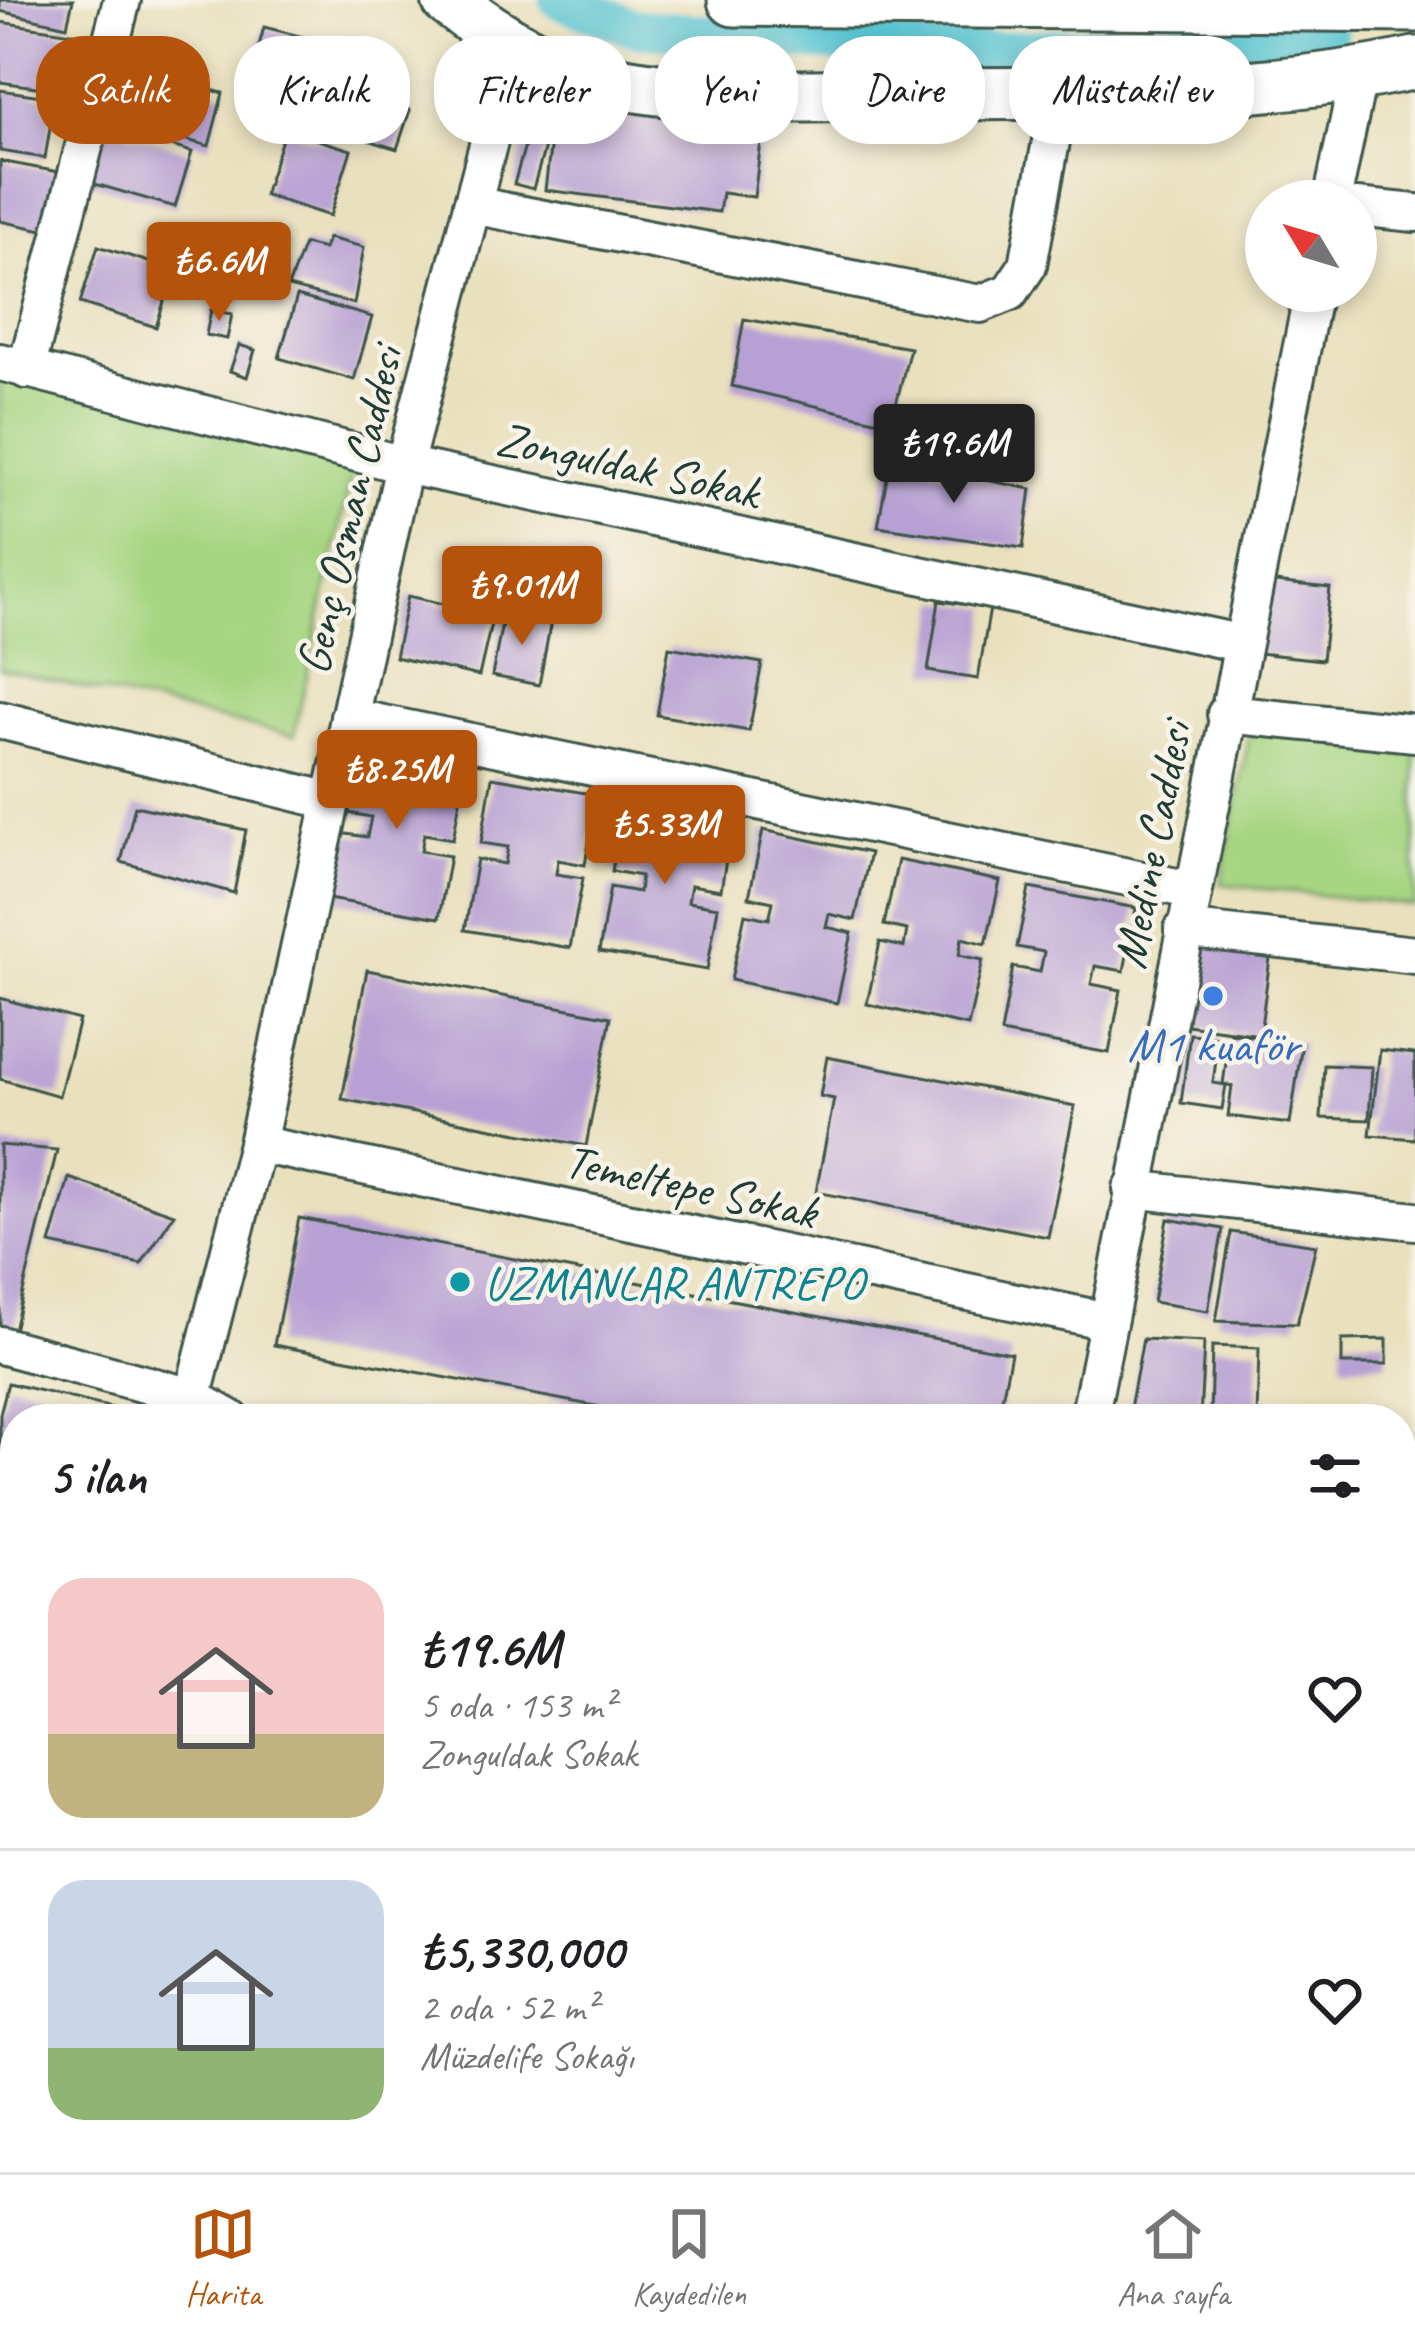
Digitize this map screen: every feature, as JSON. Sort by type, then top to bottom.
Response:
[{"type":"street","points":[[13,366],[122,0]]},
{"type":"street","points":[[448,0],[500,36]]},
{"type":"street","points":[[734,0],[1415,6]]},
{"type":"street","points":[[1336,180],[1358,77],[1360,4]]},
{"type":"street","points":[[1254,90],[1358,77],[1415,63]]},
{"type":"street","points":[[631,83],[694,94],[1009,92]]},
{"type":"street","name":"Genç Osman Caddesi","points":[[190,1404],[257,1144],[404,465],[488,144]]},
{"type":"street","points":[[472,206],[980,304],[996,301],[1021,280],[1028,266],[1050,144]]},
{"type":"street","points":[[1377,209],[1415,213]]},
{"type":"street","name":"Medine Caddesi","points":[[1092,1404],[1239,643],[1309,312]]},
{"type":"street","name":"Zonguldak Sokak","points":[[13,366],[404,465],[1239,643]]},
{"type":"street","points":[[1226,714],[1415,733]]},
{"type":"street","points":[[349,717],[1191,890]]},
{"type":"street","points":[[0,720],[331,801]]},
{"type":"street","points":[[1184,929],[1415,955]]},
{"type":"street","name":"Temeltepe Sokak","points":[[257,1144],[1107,1321]]},
{"type":"street","points":[[1132,1189],[1415,1221]]},
{"type":"street","points":[[0,1345],[177,1404]]},
{"type":"green space","points":[[0,372],[354,463],[294,736],[0,669]]},
{"type":"green space","points":[[1253,716],[1415,731],[1415,906],[1221,884]]},
{"type":"building","points":[[0,0],[73,0],[67,26],[0,11]]},
{"type":"building","points":[[0,22],[72,33],[36,36],[36,87],[0,82]]},
{"type":"building","points":[[264,27],[300,36],[262,36]]},
{"type":"building","points":[[0,90],[36,95],[36,144],[47,144],[45,158],[0,151]]},
{"type":"building","points":[[210,90],[223,93],[210,142]]},
{"type":"building","points":[[631,109],[655,112],[655,144],[761,144],[754,197],[722,193],[719,212],[545,190],[551,144],[631,144]]},
{"type":"building","points":[[99,144],[165,144],[192,152],[175,207],[88,182]]},
{"type":"building","points":[[280,144],[331,144],[351,150],[330,216],[264,195]]},
{"type":"building","points":[[525,144],[546,144],[533,189],[514,184]]},
{"type":"building","points":[[0,161],[64,173],[52,232],[0,221]]},
{"type":"building","points":[[328,238],[364,247],[354,304],[288,287],[304,244],[324,249]]},
{"type":"building","points":[[98,246],[174,270],[156,327],[80,303]]},
{"type":"building","points":[[297,296],[372,317],[354,380],[279,358]]},
{"type":"building","points":[[211,310],[232,314],[227,339],[206,335]]},
{"type":"building","points":[[744,319],[910,348],[891,424],[732,386]]},
{"type":"building","points":[[239,345],[255,350],[247,377],[230,371]]},
{"type":"building","points":[[890,461],[1031,489],[1023,548],[878,526]]},
{"type":"building","points":[[1257,580],[1330,588],[1322,660],[1249,652]]},
{"type":"building","points":[[408,596],[493,615],[479,676],[395,657]]},
{"type":"building","points":[[939,601],[990,608],[978,679],[928,671]]},
{"type":"building","points":[[504,612],[551,621],[539,685],[492,676]]},
{"type":"building","points":[[669,647],[762,663],[749,731],[657,715]]},
{"type":"building","points":[[354,747],[466,766],[453,839],[424,834],[421,851],[450,856],[439,918],[328,899],[339,833],[367,837],[371,817],[343,812]]},
{"type":"building","points":[[492,777],[597,795],[585,865],[558,860],[556,874],[583,878],[570,948],[465,930],[477,859],[505,864],[508,847],[481,843]]},
{"type":"building","points":[[624,805],[732,823],[721,890],[691,885],[688,902],[718,907],[707,970],[599,952],[610,887],[639,892],[641,876],[612,871]]},
{"type":"building","points":[[135,806],[246,830],[234,893],[121,862]]},
{"type":"building","points":[[763,830],[870,853],[855,920],[829,914],[826,927],[852,933],[837,1003],[731,980],[745,914],[769,919],[773,902],[749,897]]},
{"type":"building","points":[[898,860],[1000,881],[986,944],[962,938],[959,955],[983,960],[968,1026],[867,1004],[880,942],[904,947],[907,930],[884,925]]},
{"type":"building","points":[[1029,888],[1136,908],[1124,971],[1095,966],[1091,984],[1121,990],[1109,1053],[1001,1033],[1013,967],[1040,972],[1044,952],[1017,947]]},
{"type":"building","points":[[1198,940],[1271,950],[1260,1035],[1187,1025]]},
{"type":"building","points":[[367,970],[611,1017],[586,1146],[342,1099]]},
{"type":"building","points":[[0,998],[79,1020],[59,1096],[0,1079]]},
{"type":"building","points":[[1230,1033],[1302,1043],[1290,1124],[1228,1116],[1232,1086],[1223,1084]]},
{"type":"building","points":[[1190,1034],[1219,1037],[1213,1083],[1226,1085],[1222,1109],[1181,1103]]},
{"type":"building","points":[[1380,1050],[1415,1054],[1415,1139],[1370,1135]]},
{"type":"building","points":[[827,1057],[1075,1106],[1048,1237],[816,1192],[834,1099],[820,1096]]},
{"type":"building","points":[[1324,1065],[1372,1067],[1369,1120],[1321,1118]]},
{"type":"building","points":[[0,1145],[57,1150],[14,1330],[0,1325]]},
{"type":"building","points":[[69,1178],[174,1214],[141,1264],[50,1244]]},
{"type":"building","name":"UZMANLAR ANTREPO","points":[[299,1218],[1011,1353],[1001,1404],[585,1404],[274,1345]]},
{"type":"building","points":[[1168,1219],[1223,1229],[1208,1311],[1153,1302]]},
{"type":"building","points":[[1231,1232],[1316,1245],[1297,1324],[1216,1321]]},
{"type":"building","points":[[1143,1339],[1204,1342],[1201,1404],[1131,1404]]},
{"type":"building","points":[[1387,1339],[1387,1364],[1342,1364],[1342,1340]]},
{"type":"building","points":[[1212,1346],[1259,1348],[1257,1404],[1210,1404]]},
{"type":"building","points":[[8,1383],[96,1404],[3,1404]]},
{"type":"waterway","points":[[559,0],[635,28],[960,53],[1328,33]]},
{"type":"place","name":"M1 kuaför","points":[[1213,996]]},
{"type":"place","name":"UZMANLAR ANTREPO","points":[[460,1282]]}]
